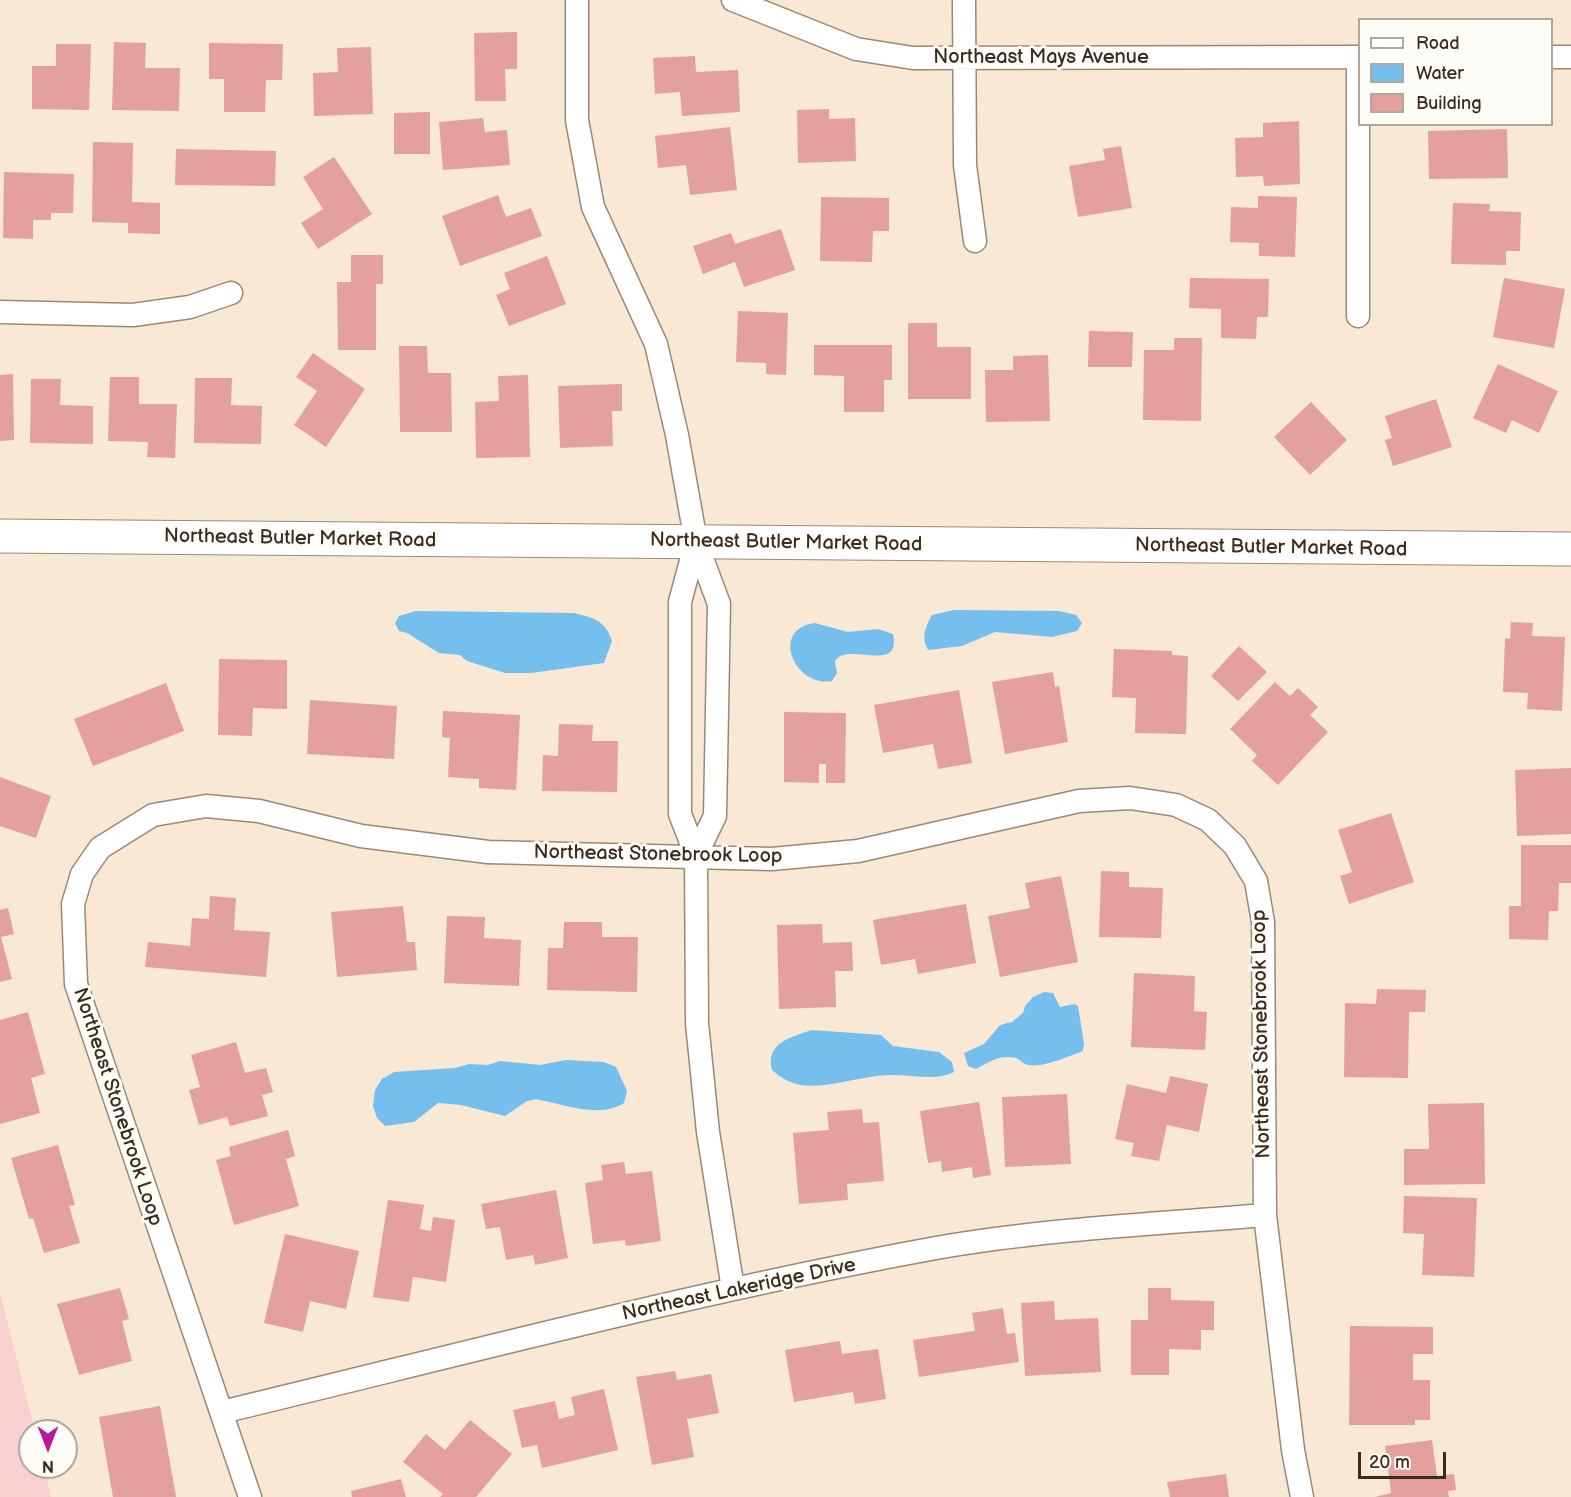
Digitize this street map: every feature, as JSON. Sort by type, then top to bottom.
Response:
[{"type":"main road","name":"Northeast Butler Market Road","points":[[0,536],[1571,549]]},
{"type":"street","points":[[577,0],[577,120],[593,207],[656,344],[677,435],[696,542],[719,604],[715,816],[696,855]]},
{"type":"street","name":"Northeast Mays Avenue","points":[[733,0],[856,49],[913,57],[1358,57]]},
{"type":"street","points":[[964,0],[965,165],[975,241]]},
{"type":"street","points":[[1553,57],[1571,57]]},
{"type":"street","points":[[1358,316],[1359,126]]},
{"type":"street","points":[[0,312],[133,315],[190,307],[231,293]]},
{"type":"street","points":[[696,542],[680,602],[680,814],[696,855],[697,1023],[708,1132],[733,1289]]},
{"type":"street","name":"Northeast Stonebrook Loop","points":[[250,1497],[76,984],[73,904],[82,873],[100,848],[120,833],[153,815],[206,806],[259,811],[361,836],[488,852],[696,855],[772,859],[858,850],[1079,801],[1130,798],[1176,805],[1208,820],[1235,846],[1256,881],[1263,922],[1265,1215],[1293,1450],[1302,1497]]},
{"type":"street","name":"Northeast Lakeridge Drive","points":[[222,1412],[733,1289],[938,1248],[1066,1231],[1265,1215]]},
{"type":"shaded area","points":[[0,1293],[32,1419],[18,1419],[18,1479],[47,1479],[51,1497],[0,1497]]},
{"type":"water","points":[[954,610],[1059,611],[1076,615],[1082,623],[1077,631],[1052,637],[995,632],[962,646],[928,650],[925,632],[932,615]]},
{"type":"water","points":[[416,611],[574,613],[598,621],[606,628],[612,641],[604,663],[531,673],[505,673],[467,661],[460,655],[439,653],[407,633],[399,631],[395,623],[399,616]]},
{"type":"water","points":[[815,623],[848,632],[878,629],[893,634],[894,646],[889,653],[882,655],[841,656],[835,661],[837,673],[832,681],[819,681],[807,676],[798,667],[792,657],[790,646],[793,636],[801,628]]},
{"type":"water","points":[[1044,992],[1053,993],[1060,1007],[1074,1004],[1078,1006],[1083,1051],[1041,1065],[1028,1065],[1016,1058],[1005,1057],[995,1059],[976,1069],[968,1066],[964,1053],[984,1044],[1000,1025],[1012,1022],[1023,1013],[1025,1006],[1033,997]]},
{"type":"water","points":[[812,1030],[881,1035],[893,1046],[939,1052],[952,1062],[954,1072],[932,1077],[882,1075],[813,1086],[793,1083],[782,1078],[772,1070],[772,1053],[776,1047],[788,1039]]},
{"type":"water","points":[[566,1060],[604,1062],[616,1067],[627,1091],[624,1103],[614,1108],[592,1110],[536,1099],[527,1101],[505,1116],[461,1105],[438,1103],[414,1122],[385,1126],[377,1118],[373,1106],[375,1090],[382,1079],[394,1072],[455,1068],[469,1064],[488,1065],[500,1061],[540,1065]]},
{"type":"building","points":[[517,32],[517,69],[505,69],[506,101],[475,101],[474,33]]},
{"type":"building","points":[[114,42],[146,43],[145,68],[180,68],[179,111],[112,110]]},
{"type":"building","points":[[209,43],[283,44],[282,80],[266,80],[265,112],[224,112],[224,79],[209,79]]},
{"type":"building","points":[[56,44],[91,44],[89,110],[32,109],[32,66],[56,66]]},
{"type":"building","points":[[371,47],[373,114],[314,116],[313,73],[338,72],[337,48]]},
{"type":"building","points":[[695,56],[696,72],[738,70],[740,112],[682,116],[680,92],[655,94],[653,58]]},
{"type":"building","points":[[829,109],[829,119],[855,118],[856,161],[798,163],[797,110]]},
{"type":"building","points":[[430,112],[430,154],[394,154],[394,113]]},
{"type":"building","points":[[483,118],[485,132],[507,130],[510,165],[443,170],[439,122]]},
{"type":"building","points":[[1299,121],[1300,184],[1264,186],[1263,176],[1236,177],[1235,138],[1263,137],[1263,123]]},
{"type":"building","points":[[730,127],[737,190],[690,195],[686,165],[658,168],[655,136]]},
{"type":"building","points":[[1507,129],[1508,178],[1429,179],[1428,131]]},
{"type":"building","points":[[93,142],[133,143],[132,202],[160,203],[160,234],[128,233],[128,223],[92,222]]},
{"type":"building","points":[[1121,146],[1132,208],[1078,217],[1069,166],[1105,160],[1103,149]]},
{"type":"building","points":[[176,149],[276,151],[275,186],[175,185]]},
{"type":"building","points":[[334,157],[372,214],[318,249],[301,223],[323,209],[303,177]]},
{"type":"building","points":[[4,172],[74,174],[73,213],[51,213],[51,220],[33,220],[33,239],[3,238]]},
{"type":"building","points":[[498,195],[506,217],[531,208],[542,236],[460,266],[442,216]]},
{"type":"building","points":[[1258,196],[1297,197],[1295,257],[1259,256],[1259,243],[1230,242],[1231,207],[1258,208]]},
{"type":"building","points":[[821,197],[889,198],[889,231],[873,231],[872,262],[820,261]]},
{"type":"building","points":[[1453,203],[1490,204],[1489,211],[1521,212],[1520,251],[1506,251],[1506,265],[1451,264]]},
{"type":"building","points":[[781,229],[795,270],[744,287],[735,262],[703,274],[693,246],[731,233],[735,244]]},
{"type":"building","points":[[351,255],[383,255],[383,284],[376,284],[376,350],[338,350],[337,282],[351,282]]},
{"type":"building","points":[[547,256],[566,304],[509,326],[496,295],[510,289],[504,273]]},
{"type":"building","points":[[1190,278],[1269,279],[1268,317],[1257,317],[1256,339],[1221,338],[1221,309],[1189,308]]},
{"type":"building","points":[[1504,278],[1565,289],[1554,348],[1493,337]]},
{"type":"building","points":[[738,311],[788,313],[786,375],[766,374],[766,363],[736,362]]},
{"type":"building","points":[[908,323],[937,323],[937,347],[971,347],[971,399],[908,399]]},
{"type":"building","points":[[1089,331],[1133,332],[1132,367],[1088,367]]},
{"type":"building","points":[[1174,338],[1202,338],[1201,421],[1143,420],[1144,350],[1174,350]]},
{"type":"building","points":[[814,345],[892,345],[892,380],[884,380],[884,412],[844,412],[844,376],[814,375]]},
{"type":"building","points":[[399,346],[427,346],[428,373],[451,373],[452,432],[400,432]]},
{"type":"building","points":[[313,353],[365,389],[326,447],[294,425],[317,391],[296,377]]},
{"type":"building","points":[[1048,355],[1050,421],[986,422],[985,370],[1013,370],[1013,356]]},
{"type":"building","points":[[1498,364],[1558,391],[1539,433],[1512,420],[1506,433],[1473,418]]},
{"type":"building","points":[[13,374],[14,440],[0,441],[0,375]]},
{"type":"building","points":[[528,375],[530,457],[476,458],[475,402],[499,401],[498,376]]},
{"type":"building","points":[[110,377],[139,377],[139,404],[177,404],[175,458],[147,457],[148,442],[108,441]]},
{"type":"building","points":[[195,378],[232,378],[231,405],[262,406],[261,444],[194,443]]},
{"type":"building","points":[[31,379],[61,379],[60,405],[93,406],[93,444],[30,443]]},
{"type":"building","points":[[622,384],[622,411],[612,411],[613,446],[560,448],[558,386]]},
{"type":"building","points":[[1436,399],[1452,447],[1393,466],[1385,440],[1392,438],[1385,416]]},
{"type":"building","points":[[1311,402],[1347,440],[1310,475],[1274,437]]},
{"type":"building","points":[[1511,622],[1533,623],[1532,636],[1565,637],[1562,711],[1527,709],[1528,693],[1503,692],[1505,638],[1510,639]]},
{"type":"building","points":[[1239,646],[1267,672],[1238,701],[1211,676]]},
{"type":"building","points":[[1114,649],[1172,651],[1172,655],[1188,656],[1186,734],[1135,733],[1136,698],[1112,697]]},
{"type":"building","points":[[219,659],[287,660],[287,709],[253,708],[252,736],[218,735]]},
{"type":"building","points":[[1053,672],[1055,687],[1059,686],[1068,742],[1005,754],[992,682]]},
{"type":"building","points":[[1275,682],[1290,696],[1298,688],[1318,707],[1310,715],[1328,732],[1278,785],[1252,761],[1257,755],[1230,729]]},
{"type":"building","points":[[166,683],[184,731],[93,766],[74,719]]},
{"type":"building","points":[[959,690],[972,763],[938,769],[933,744],[883,753],[874,705]]},
{"type":"building","points":[[310,700],[397,706],[394,759],[307,754]]},
{"type":"building","points":[[443,711],[520,715],[516,790],[479,788],[479,779],[448,777],[450,738],[442,737]]},
{"type":"building","points":[[784,712],[846,713],[845,783],[826,783],[826,764],[819,764],[819,783],[784,782]]},
{"type":"building","points":[[559,724],[593,725],[592,741],[618,741],[617,792],[542,791],[543,755],[558,756]]},
{"type":"building","points":[[1571,768],[1571,834],[1517,836],[1515,770]]},
{"type":"building","points":[[0,777],[51,796],[36,838],[0,826]]},
{"type":"building","points":[[1391,813],[1414,882],[1349,904],[1340,876],[1352,872],[1338,830]]},
{"type":"building","points":[[1521,845],[1571,845],[1571,883],[1559,883],[1558,911],[1549,911],[1548,940],[1509,939],[1509,906],[1521,906]]},
{"type":"building","points":[[1101,871],[1129,872],[1129,887],[1163,888],[1161,938],[1099,937]]},
{"type":"building","points":[[1061,876],[1078,962],[1000,977],[988,916],[1030,908],[1025,883]]},
{"type":"building","points":[[210,896],[236,898],[234,930],[270,932],[266,977],[145,967],[148,942],[190,946],[192,918],[209,919]]},
{"type":"building","points":[[966,904],[976,963],[918,974],[915,959],[881,965],[873,920]]},
{"type":"building","points":[[403,906],[407,942],[415,942],[417,970],[337,977],[331,912]]},
{"type":"building","points":[[8,908],[14,934],[1,937],[12,979],[0,982],[0,910]]},
{"type":"building","points":[[447,916],[485,917],[484,938],[521,940],[519,986],[444,983]]},
{"type":"building","points":[[564,922],[602,922],[602,937],[638,937],[637,992],[547,990],[548,948],[563,948]]},
{"type":"building","points":[[822,924],[823,943],[852,942],[853,971],[835,971],[836,1007],[779,1009],[777,925]]},
{"type":"building","points":[[1134,973],[1195,976],[1194,1011],[1207,1012],[1205,1050],[1131,1047]]},
{"type":"building","points":[[1377,989],[1426,990],[1425,1012],[1409,1012],[1408,1078],[1344,1077],[1345,1003],[1376,1004]]},
{"type":"building","points":[[28,1012],[45,1074],[31,1078],[40,1113],[0,1124],[0,1020]]},
{"type":"building","points":[[236,1042],[245,1073],[266,1068],[273,1092],[262,1095],[268,1116],[230,1126],[227,1117],[199,1125],[189,1090],[200,1087],[191,1055]]},
{"type":"building","points":[[1170,1076],[1208,1084],[1199,1132],[1167,1125],[1159,1161],[1131,1156],[1134,1143],[1115,1139],[1127,1084],[1166,1093]]},
{"type":"building","points":[[1067,1094],[1071,1164],[1005,1167],[1002,1097]]},
{"type":"building","points":[[979,1102],[991,1175],[973,1178],[972,1167],[942,1172],[941,1161],[928,1163],[920,1111]]},
{"type":"building","points":[[1484,1103],[1485,1184],[1404,1185],[1404,1149],[1429,1149],[1428,1104]]},
{"type":"building","points":[[862,1109],[863,1123],[879,1122],[884,1181],[847,1184],[848,1200],[799,1204],[793,1133],[829,1130],[827,1112]]},
{"type":"building","points":[[288,1130],[295,1156],[286,1159],[299,1206],[234,1225],[216,1160],[231,1156],[229,1147]]},
{"type":"building","points":[[58,1145],[75,1205],[69,1206],[80,1243],[44,1253],[33,1218],[29,1219],[11,1158]]},
{"type":"building","points":[[624,1162],[626,1174],[652,1171],[661,1241],[626,1246],[625,1240],[593,1244],[585,1183],[603,1180],[601,1165]]},
{"type":"building","points":[[556,1190],[568,1258],[535,1265],[533,1255],[506,1260],[500,1227],[486,1229],[481,1204]]},
{"type":"building","points":[[1404,1196],[1477,1198],[1474,1277],[1422,1275],[1424,1234],[1403,1233]]},
{"type":"building","points":[[388,1200],[424,1205],[420,1229],[431,1231],[433,1217],[455,1220],[446,1282],[413,1277],[409,1302],[373,1297]]},
{"type":"building","points":[[285,1234],[359,1251],[346,1309],[310,1301],[303,1332],[264,1323]]},
{"type":"building","points":[[120,1288],[129,1319],[122,1321],[132,1361],[79,1375],[57,1304]]},
{"type":"building","points":[[1148,1288],[1171,1288],[1171,1300],[1214,1301],[1214,1330],[1201,1330],[1201,1350],[1169,1349],[1169,1375],[1131,1375],[1131,1320],[1148,1320]]},
{"type":"building","points":[[1054,1301],[1055,1320],[1098,1318],[1101,1372],[1025,1376],[1021,1303]]},
{"type":"building","points":[[1003,1308],[1007,1334],[1015,1333],[1019,1362],[919,1377],[913,1340],[975,1331],[972,1313]]},
{"type":"building","points":[[1350,1326],[1433,1327],[1433,1354],[1413,1354],[1413,1380],[1430,1380],[1430,1420],[1415,1420],[1415,1425],[1349,1425]]},
{"type":"building","points":[[840,1341],[842,1354],[878,1349],[886,1399],[855,1404],[853,1392],[794,1402],[785,1350]]},
{"type":"building","points":[[675,1371],[677,1380],[711,1374],[719,1413],[687,1419],[694,1457],[652,1465],[636,1377]]},
{"type":"building","points":[[604,1389],[618,1450],[542,1468],[537,1445],[522,1448],[513,1410],[555,1401],[559,1419],[575,1415],[571,1397]]},
{"type":"building","points":[[160,1406],[176,1497],[113,1497],[99,1417]]},
{"type":"building","points":[[470,1420],[512,1454],[476,1497],[440,1497],[443,1494],[403,1462],[426,1434],[445,1450]]},
{"type":"building","points":[[1432,1440],[1437,1476],[1454,1474],[1456,1490],[1448,1491],[1449,1497],[1375,1497],[1391,1493],[1385,1446]]},
{"type":"building","points":[[1226,1474],[1229,1497],[1170,1497],[1167,1482]]},
{"type":"building","points":[[401,1479],[406,1497],[352,1497],[351,1491]]}]
